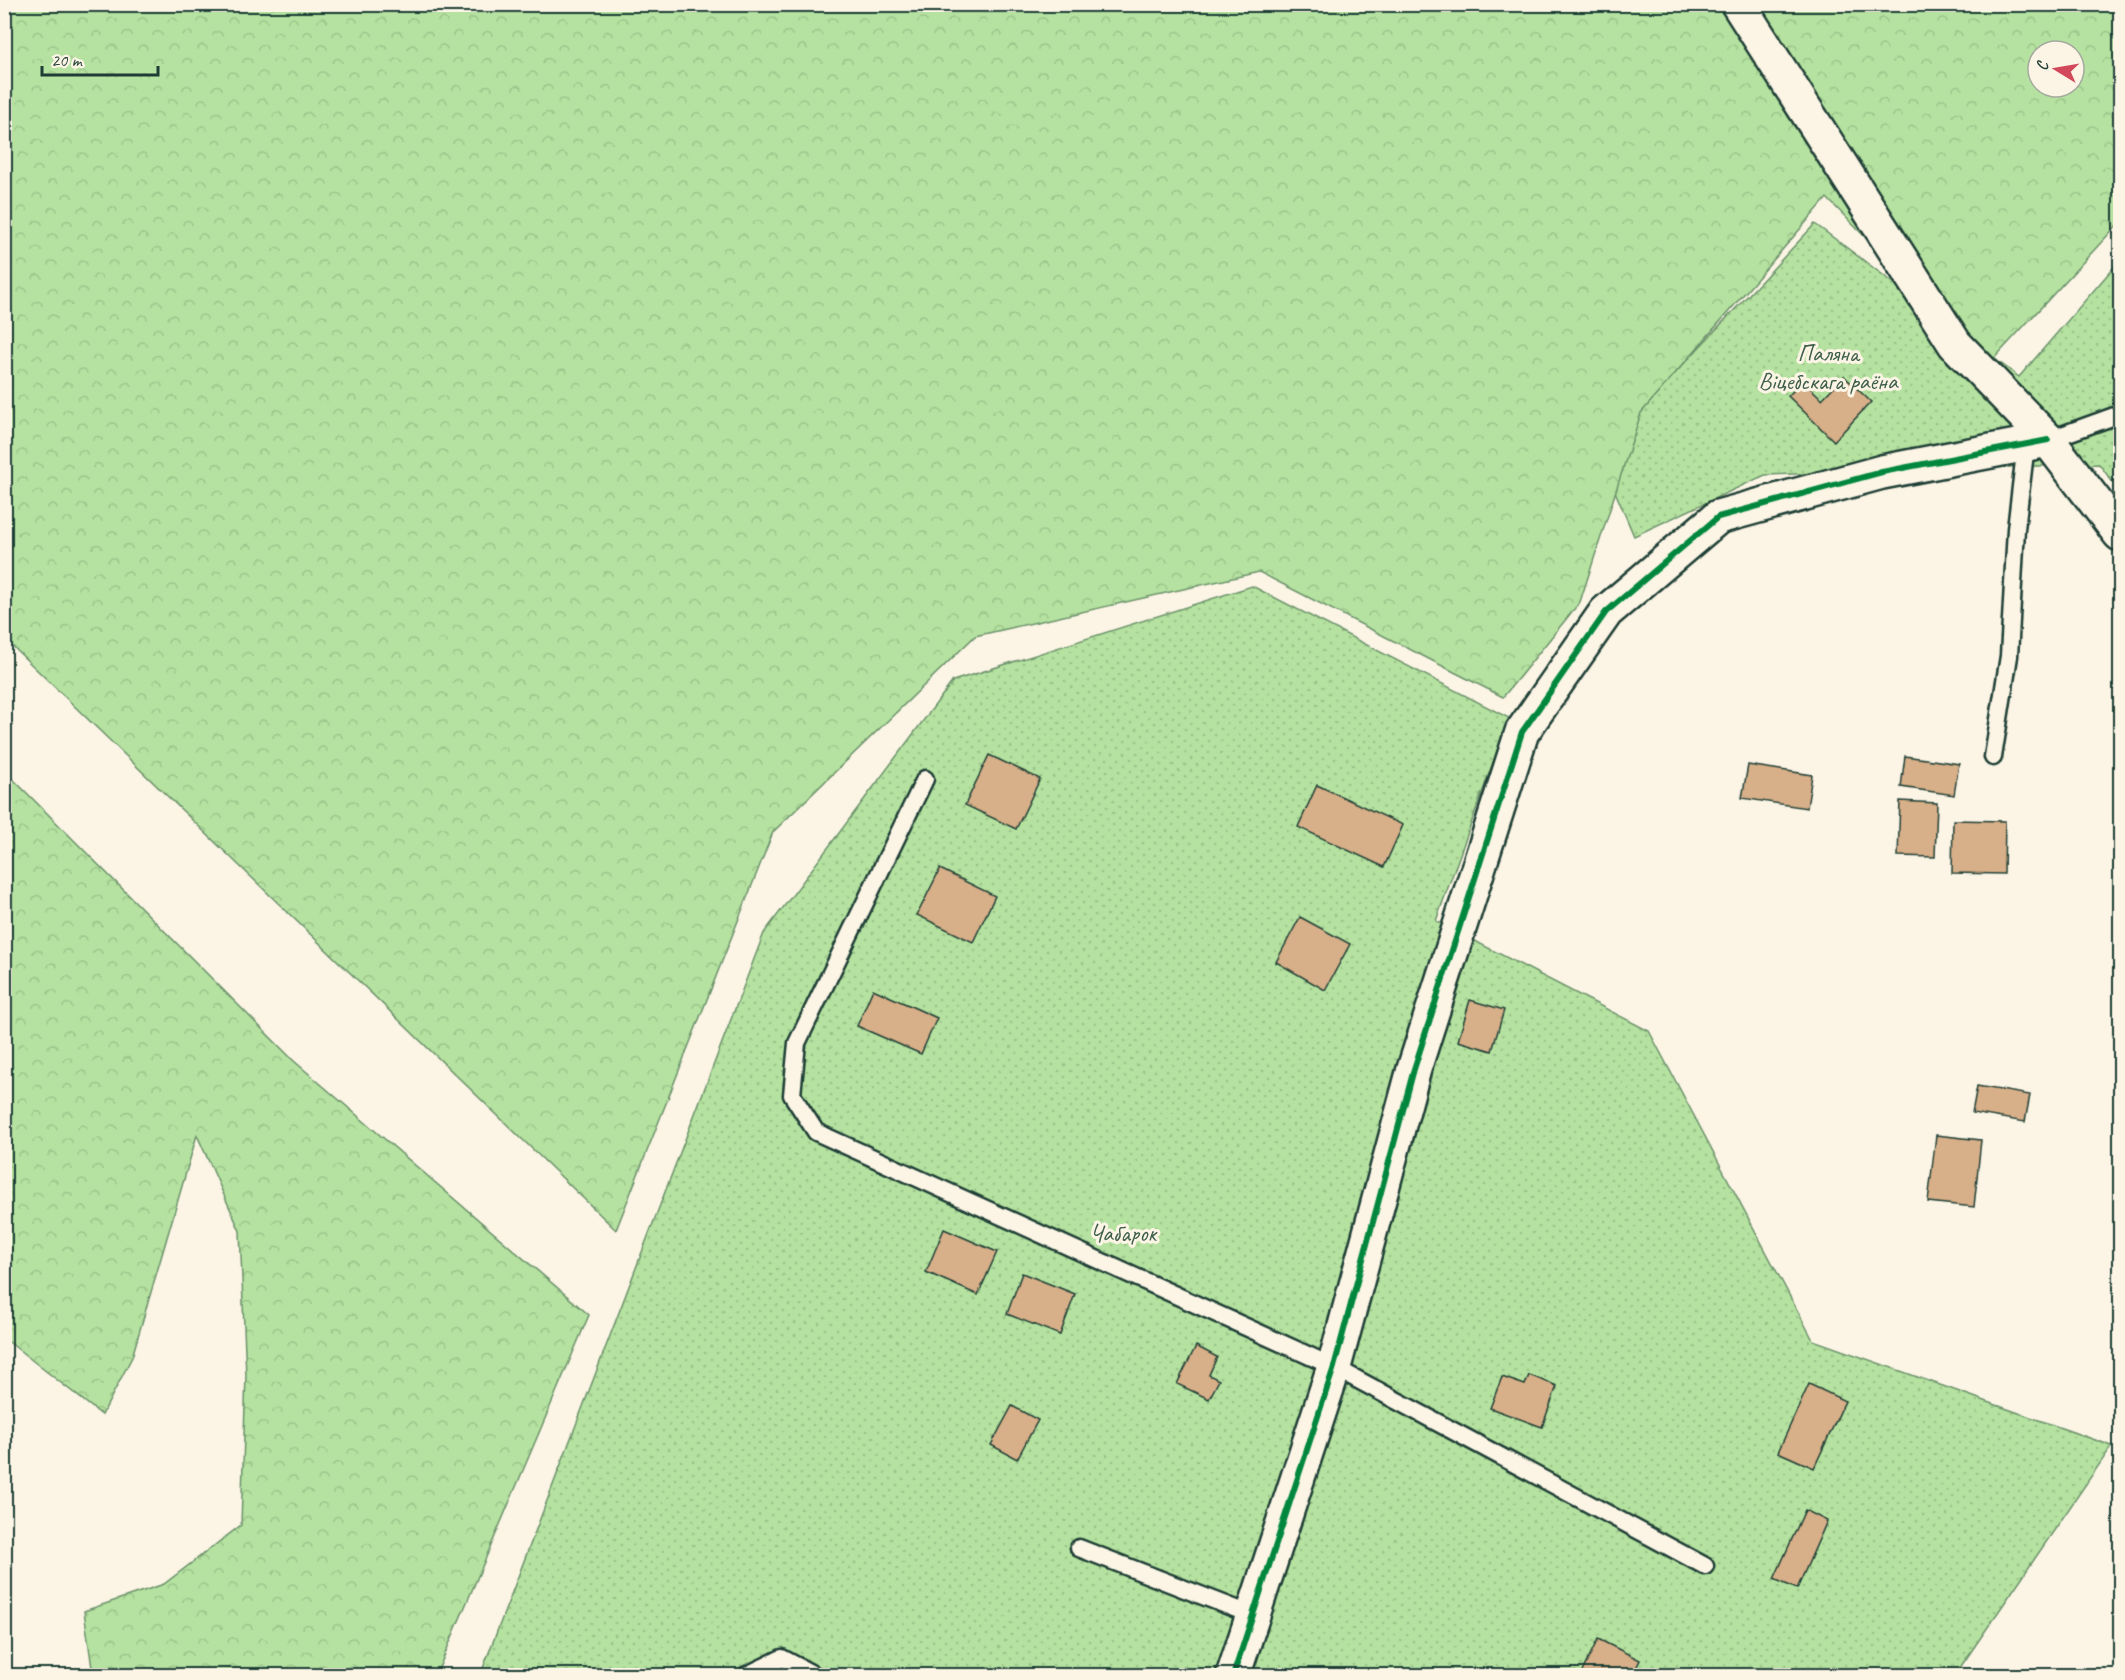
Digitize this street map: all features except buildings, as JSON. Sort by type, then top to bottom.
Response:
[{"type":"street","points":[[1738,4],[1954,344],[2037,442],[2121,534]]},
{"type":"street","points":[[1233,1676],[1334,1367],[1414,1069],[1522,732],[1606,612],[1718,517],[1882,472],[2037,442]]},
{"type":"lane","points":[[1993,757],[2009,656],[2016,530],[2037,442],[2121,414]]},
{"type":"lane","points":[[925,778],[797,1043],[792,1095],[816,1132],[1334,1367],[1705,1566]]},
{"type":"lane","points":[[1079,1548],[1252,1615]]},
{"type":"lane","points":[[745,1676],[782,1658],[816,1676]]},
{"type":"green space","points":[[4,5],[2120,5],[2120,222],[1989,364],[1827,198],[1641,413],[1580,602],[1503,697],[1259,572],[975,636],[773,832],[616,1230],[5,639]]},
{"type":"green space","name":"Паляна Віцебскага раёна","points":[[1815,224],[2019,377],[2120,260],[2120,492],[2099,464],[1765,475],[1634,536],[1599,454]]},
{"type":"green space","name":"Чабарок","points":[[1252,586],[1509,718],[1436,921],[1649,1031],[1813,1340],[2112,1446],[1955,1675],[480,1676],[764,933],[953,681]]},
{"type":"green space","points":[[4,770],[294,1061],[589,1315],[436,1675],[93,1675],[84,1611],[164,1584],[241,1525],[246,1375],[240,1231],[197,1135],[132,1357],[102,1415],[5,1339]]},
{"type":"cycle path","points":[[1233,1676],[1334,1367],[1414,1069],[1522,732],[1606,612],[1718,517],[1882,472],[2048,440]]}]
